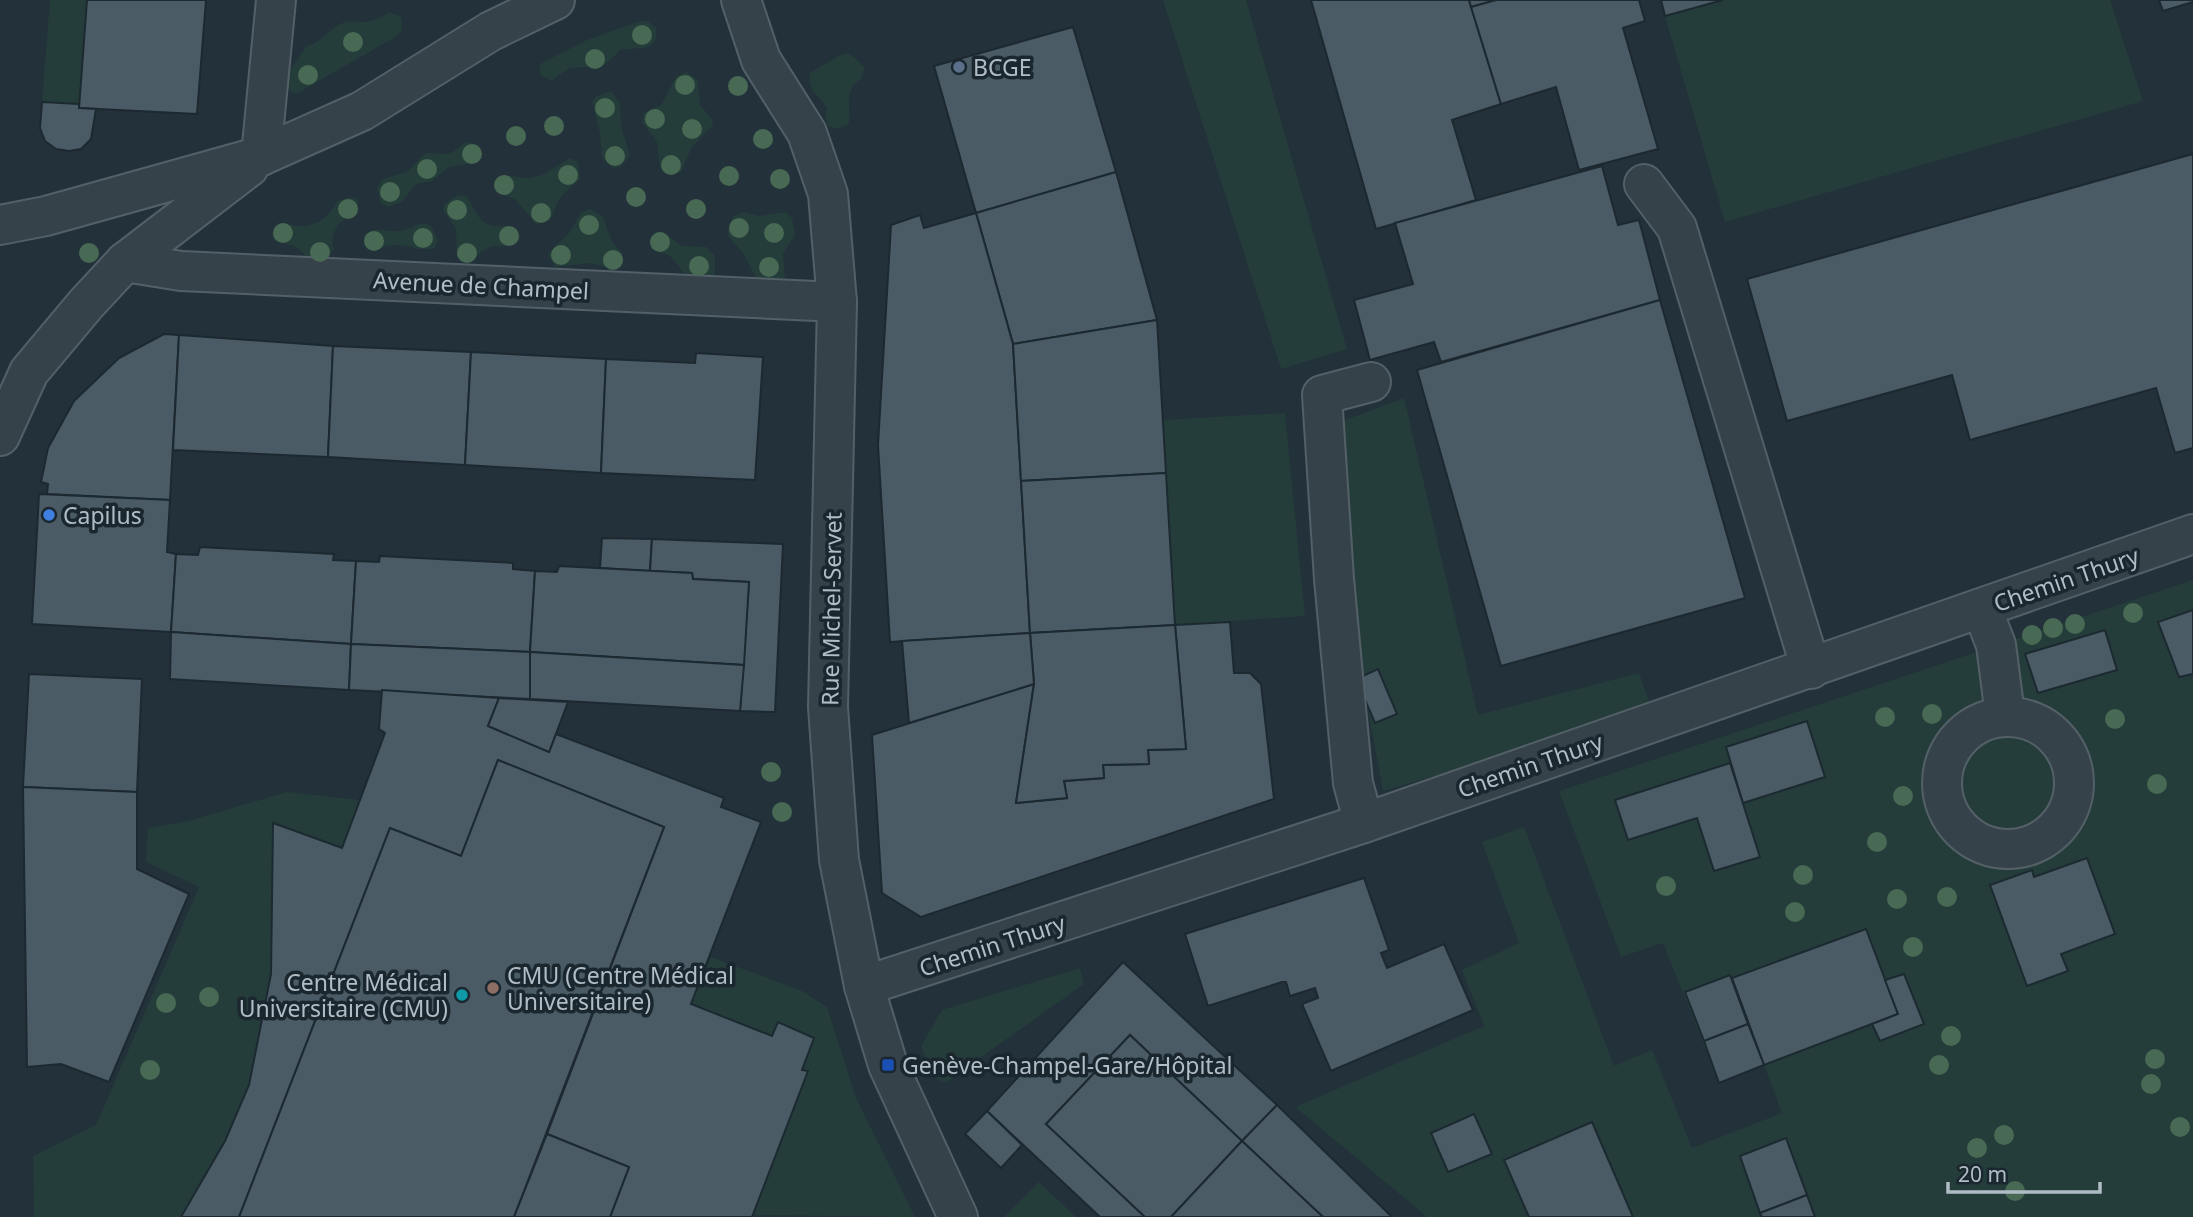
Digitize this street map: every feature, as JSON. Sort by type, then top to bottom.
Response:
[{"type":"street","points":[[0,436],[29,372],[125,262],[170,230],[261,156],[276,0]]},
{"type":"street","points":[[0,225],[46,216],[261,156],[362,111],[491,31],[555,0]]},
{"type":"street","name":"Rue Michel-Servet","points":[[741,0],[761,60],[807,133],[828,194],[837,302],[828,707],[839,860],[864,986],[888,1065],[958,1217]]},
{"type":"street","points":[[1644,184],[1677,228],[1811,669]]},
{"type":"street","name":"Avenue de Champel","points":[[125,262],[181,271],[837,302]]},
{"type":"street","points":[[1364,823],[1352,769],[1334,579],[1322,395],[1371,382]]},
{"type":"street","name":"Chemin Thury","points":[[864,986],[1364,823],[2193,534]]},
{"type":"street","points":[[1982,609],[1996,645],[2005,715]]},
{"type":"green space","points":[[50,0],[87,0],[79,104],[42,102]]},
{"type":"green space","points":[[1163,0],[1246,0],[1347,349],[1281,369]]},
{"type":"green space","points":[[1722,0],[2110,0],[2143,101],[1725,222],[1665,16]]},
{"type":"green space","points":[[389,12],[401,17],[402,31],[395,37],[298,93],[293,93],[284,85],[287,74],[307,46],[317,42],[340,24],[351,21],[367,22]]},
{"type":"green space","points":[[640,21],[648,21],[656,28],[656,36],[651,45],[620,50],[601,67],[569,68],[551,81],[540,74],[540,64],[587,40]]},
{"type":"green space","points":[[849,53],[865,68],[850,94],[849,124],[838,129],[828,126],[825,115],[827,108],[810,85],[810,73],[840,55]]},
{"type":"green space","points":[[686,72],[698,80],[700,105],[712,119],[713,125],[692,147],[681,172],[669,175],[660,167],[657,142],[642,122],[644,113],[662,104],[676,77]]},
{"type":"green space","points":[[612,91],[620,104],[621,126],[630,156],[620,167],[612,168],[602,157],[600,133],[592,102],[596,96]]},
{"type":"green space","points":[[466,142],[479,145],[481,159],[475,163],[449,167],[432,181],[416,184],[402,202],[388,207],[381,203],[377,188],[383,179],[409,171],[425,153],[450,154]]},
{"type":"green space","points":[[570,158],[578,162],[580,179],[562,196],[551,219],[536,224],[516,200],[496,192],[495,185],[503,175],[527,178],[542,175]]},
{"type":"green space","points":[[458,195],[466,196],[485,223],[514,227],[520,238],[509,245],[488,248],[467,260],[457,257],[456,229],[444,211],[444,204]]},
{"type":"green space","points":[[352,197],[358,200],[358,211],[338,226],[333,237],[334,250],[322,263],[312,262],[298,248],[274,240],[272,235],[284,223],[301,226],[315,223],[328,215],[337,201]]},
{"type":"green space","points":[[590,209],[603,217],[612,242],[622,253],[621,265],[612,269],[590,263],[555,267],[548,254],[570,232],[581,213]]},
{"type":"green space","points":[[744,212],[759,216],[785,212],[792,218],[795,235],[783,254],[785,276],[778,283],[759,284],[743,253],[727,235],[733,216]]},
{"type":"green space","points":[[423,223],[431,226],[438,240],[434,248],[394,245],[366,248],[364,235],[368,232],[400,231]]},
{"type":"green space","points":[[662,231],[682,246],[707,247],[715,256],[715,274],[707,280],[690,280],[670,256],[651,249],[650,237]]},
{"type":"green space","points":[[1404,398],[1478,715],[1639,673],[1653,713],[1383,791],[1353,628],[1337,423]]},
{"type":"green space","points":[[1285,413],[1305,616],[1175,625],[1163,420]]},
{"type":"green space","points":[[2193,580],[2193,1217],[1427,1217],[1295,1107],[1484,1026],[1462,970],[1519,943],[1482,842],[1524,827],[1614,1066],[1652,1050],[1692,1148],[1782,1113],[1764,1065],[1719,1083],[1663,943],[1621,957],[1559,791]]},
{"type":"green space","points":[[287,792],[360,800],[342,848],[273,823],[271,974],[249,1085],[225,1141],[181,1217],[34,1217],[33,1156],[96,1125],[199,887],[146,862],[148,828],[188,821]]},
{"type":"green space","points":[[711,957],[802,991],[827,1007],[856,1098],[915,1217],[752,1215],[808,1072],[802,1070],[814,1038],[778,1022],[772,1036],[691,1004]]},
{"type":"green space","points":[[1080,968],[1084,984],[945,1083],[933,1077],[921,1046],[942,1010]]},
{"type":"green space","points":[[1039,1182],[1075,1216],[1075,1217],[1004,1217]]},
{"type":"building","points":[[87,0],[206,0],[197,114],[79,108]]},
{"type":"building","points":[[1311,0],[1469,0],[1501,104],[1452,120],[1476,200],[1376,229]]},
{"type":"building","points":[[1469,0],[1490,0],[1490,2],[1471,7]]},
{"type":"building","points":[[1496,0],[1639,0],[1645,21],[1623,28],[1658,149],[1579,170],[1556,87],[1501,104],[1471,7]]},
{"type":"building","points":[[1661,0],[1723,0],[1665,16]]},
{"type":"building","points":[[2159,0],[2193,0],[2193,2],[2163,11]]},
{"type":"building","points":[[1073,27],[1116,172],[976,213],[934,66]]},
{"type":"building","points":[[42,102],[79,104],[79,108],[96,109],[91,139],[81,149],[69,151],[56,149],[45,141],[40,128]]},
{"type":"building","points":[[2193,154],[2193,448],[2175,453],[2156,388],[1970,440],[1952,375],[1787,421],[1747,279]]},
{"type":"building","points":[[1602,166],[1618,225],[1639,220],[1660,300],[1441,362],[1434,342],[1370,360],[1354,300],[1413,284],[1395,223]]},
{"type":"building","points":[[1116,172],[1157,320],[1013,344],[976,213]]},
{"type":"building","points":[[976,213],[1013,344],[1030,633],[890,642],[878,445],[891,225],[920,215],[924,228]]},
{"type":"building","points":[[1660,300],[1745,598],[1501,666],[1417,370]]},
{"type":"building","points":[[1157,320],[1166,473],[1021,481],[1013,344]]},
{"type":"building","points":[[164,334],[179,335],[170,500],[47,494],[48,484],[41,482],[48,448],[74,401],[119,358]]},
{"type":"building","points":[[179,335],[333,346],[328,457],[173,450]]},
{"type":"building","points":[[333,346],[471,352],[465,465],[328,457]]},
{"type":"building","points":[[471,352],[606,359],[601,473],[465,465]]},
{"type":"building","points":[[696,353],[763,357],[755,480],[601,473],[606,359],[695,363]]},
{"type":"building","points":[[1166,473],[1175,625],[1030,633],[1021,481]]},
{"type":"building","points":[[39,494],[170,500],[167,552],[176,554],[171,632],[32,624]]},
{"type":"building","points":[[602,538],[652,539],[650,571],[600,568]]},
{"type":"building","points":[[652,539],[783,544],[775,712],[740,711],[749,582],[693,579],[692,573],[650,571]]},
{"type":"building","points":[[200,547],[334,554],[333,560],[356,561],[351,644],[171,632],[176,554],[198,555]]},
{"type":"building","points":[[380,556],[513,563],[513,569],[535,571],[530,652],[351,644],[356,561],[379,562]]},
{"type":"building","points":[[559,566],[692,573],[693,579],[749,582],[744,665],[530,652],[535,571],[557,572]]},
{"type":"building","points":[[2193,610],[2193,674],[2179,677],[2158,622]]},
{"type":"building","points":[[1230,622],[1234,673],[1250,673],[1261,684],[1274,799],[921,917],[882,893],[872,735],[1034,684],[1016,803],[1067,798],[1064,781],[1104,778],[1103,765],[1149,764],[1148,750],[1186,749],[1175,625]]},
{"type":"building","points":[[1175,625],[1186,749],[1148,750],[1149,764],[1103,765],[1104,778],[1064,781],[1067,798],[1016,803],[1034,684],[1030,633]]},
{"type":"building","points":[[2105,630],[2117,670],[2038,693],[2025,654]]},
{"type":"building","points":[[171,632],[351,644],[349,690],[170,679]]},
{"type":"building","points":[[1030,633],[1034,684],[909,723],[902,641]]},
{"type":"building","points":[[351,644],[530,652],[530,699],[349,690]]},
{"type":"building","points":[[530,652],[744,665],[740,711],[530,699]]},
{"type":"building","points":[[1378,669],[1397,714],[1375,723],[1356,679]]},
{"type":"building","points":[[29,674],[142,679],[137,792],[23,787]]},
{"type":"building","points":[[382,690],[499,698],[488,726],[549,752],[556,734],[724,798],[721,807],[761,822],[691,1004],[772,1036],[778,1022],[814,1038],[802,1070],[808,1071],[752,1217],[610,1217],[629,1167],[547,1134],[664,827],[498,760],[461,856],[390,828],[239,1217],[181,1217],[225,1141],[249,1085],[271,974],[273,823],[342,848],[385,733],[379,729]]},
{"type":"building","points":[[499,698],[568,702],[549,752],[488,726]]},
{"type":"building","points":[[1807,721],[1825,777],[1743,803],[1726,747]]},
{"type":"building","name":"Centre Médical Universitaire (CMU)","points":[[498,760],[664,827],[514,1217],[239,1217],[390,828],[461,856]]},
{"type":"building","points":[[1730,763],[1760,857],[1714,871],[1697,818],[1628,840],[1615,800]]},
{"type":"building","points":[[23,787],[137,792],[137,869],[189,894],[109,1082],[61,1064],[27,1067]]},
{"type":"building","points":[[2087,858],[2115,934],[2061,954],[2068,971],[2027,986],[1990,885],[2032,870],[2034,877]]},
{"type":"building","points":[[1364,878],[1389,950],[1381,953],[1387,968],[1444,944],[1473,1010],[1331,1071],[1302,1004],[1318,998],[1315,988],[1290,996],[1286,982],[1282,982],[1208,1006],[1185,934]]},
{"type":"building","points":[[1866,929],[1898,1014],[1764,1065],[1732,978]]},
{"type":"building","points":[[1123,962],[1277,1105],[1242,1141],[1130,1035],[1046,1124],[1145,1217],[1100,1217],[987,1111]]},
{"type":"building","points":[[1904,974],[1924,1024],[1880,1041],[1872,1024],[1898,1014],[1885,980]]},
{"type":"building","points":[[1730,975],[1748,1024],[1704,1041],[1685,992]]},
{"type":"building","points":[[1748,1024],[1764,1065],[1719,1083],[1704,1041]]},
{"type":"building","points":[[1130,1035],[1242,1141],[1171,1217],[1145,1217],[1046,1124]]},
{"type":"building","points":[[1277,1105],[1392,1217],[1323,1217],[1242,1141]]},
{"type":"building","points":[[987,1111],[1022,1145],[1001,1168],[965,1134]]},
{"type":"building","points":[[1474,1114],[1492,1154],[1448,1172],[1431,1133]]},
{"type":"building","points":[[1592,1122],[1633,1217],[1529,1217],[1504,1160]]},
{"type":"building","points":[[547,1134],[629,1167],[610,1217],[514,1217]]},
{"type":"building","points":[[1786,1138],[1807,1195],[1760,1213],[1740,1156]]},
{"type":"building","points":[[1242,1141],[1323,1217],[1171,1217]]},
{"type":"building","points":[[1807,1195],[1815,1217],[1762,1217],[1760,1213]]},
{"type":"place","name":"BCGE","points":[[959,67]]},
{"type":"place","name":"Capilus","points":[[49,515]]},
{"type":"place","name":"CMU (Centre Médical Universitaire)","points":[[493,988]]},
{"type":"place","name":"Centre Médical Universitaire (CMU)","points":[[462,995]]},
{"type":"place","name":"Genève-Champel-Gare/Hôpital","points":[[888,1065]]}]
